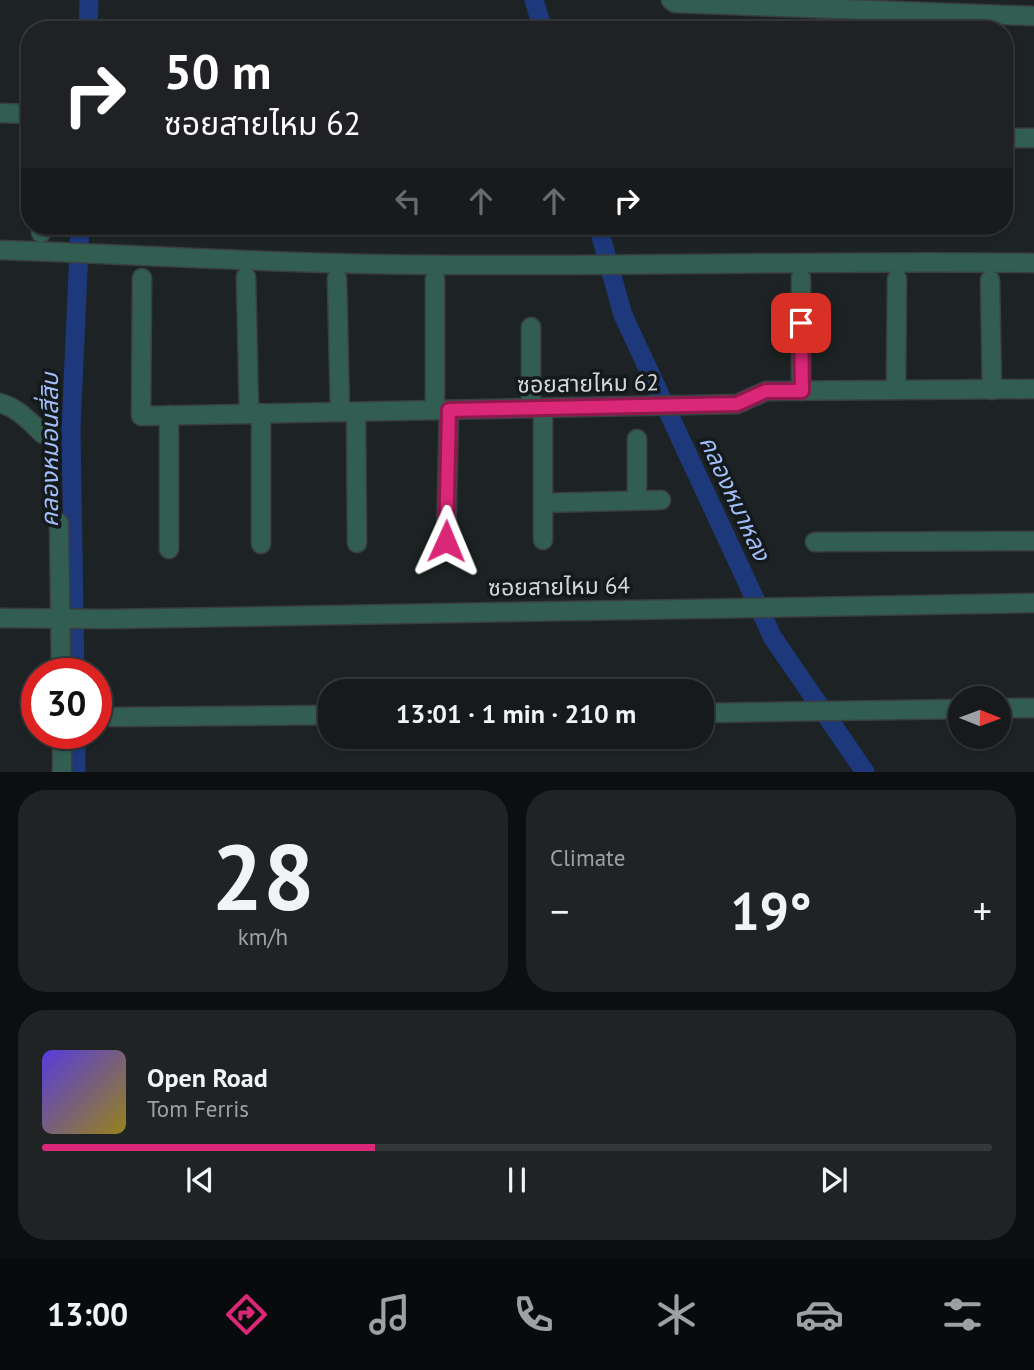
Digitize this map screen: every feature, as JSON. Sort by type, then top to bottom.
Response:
[{"type":"street","points":[[671,0],[1034,16]]},
{"type":"street","points":[[0,113],[21,114]]},
{"type":"street","points":[[1013,138],[1034,138]]},
{"type":"street","points":[[0,250],[372,264],[629,265],[883,261],[1034,263]]},
{"type":"street","points":[[246,277],[261,544]]},
{"type":"street","name":"ซอยสายไหม 62","points":[[142,278],[141,416],[737,404],[766,391],[1034,389]]},
{"type":"street","points":[[337,278],[357,543]]},
{"type":"street","points":[[801,278],[802,391]]},
{"type":"street","points":[[435,279],[446,541]]},
{"type":"street","points":[[896,390],[897,279]]},
{"type":"street","points":[[990,280],[992,390]]},
{"type":"street","points":[[531,327],[543,503],[542,540]]},
{"type":"street","points":[[0,403],[10,405],[43,433]]},
{"type":"street","points":[[169,415],[169,549]]},
{"type":"street","points":[[637,439],[637,500]]},
{"type":"street","points":[[543,503],[661,500]]},
{"type":"street","points":[[59,523],[64,619],[62,658]]},
{"type":"street","points":[[816,542],[1034,541]]},
{"type":"street","name":"ซอยสายไหม 64","points":[[0,618],[107,619],[1034,603]]},
{"type":"street","points":[[1012,708],[1034,708]]},
{"type":"street","points":[[714,713],[948,709]]},
{"type":"street","points":[[112,717],[318,715]]},
{"type":"street","points":[[62,749],[62,772]]},
{"type":"waterway","name":"คลองหมอนสี่สิบ","points":[[88,21],[89,0]]},
{"type":"waterway","name":"คลองหมาหลง","points":[[534,0],[540,21]]},
{"type":"waterway","name":"คลองหมอนสี่สิบ","points":[[75,658],[71,430],[80,235]]},
{"type":"waterway","name":"คลองหมาหลง","points":[[601,235],[623,315],[773,638],[865,772]]},
{"type":"waterway","name":"คลองหมอนสี่สิบ","points":[[76,749],[76,772]]},
{"type":"route","points":[[446,541],[449,410],[737,404],[766,391],[802,391],[801,323]]}]
